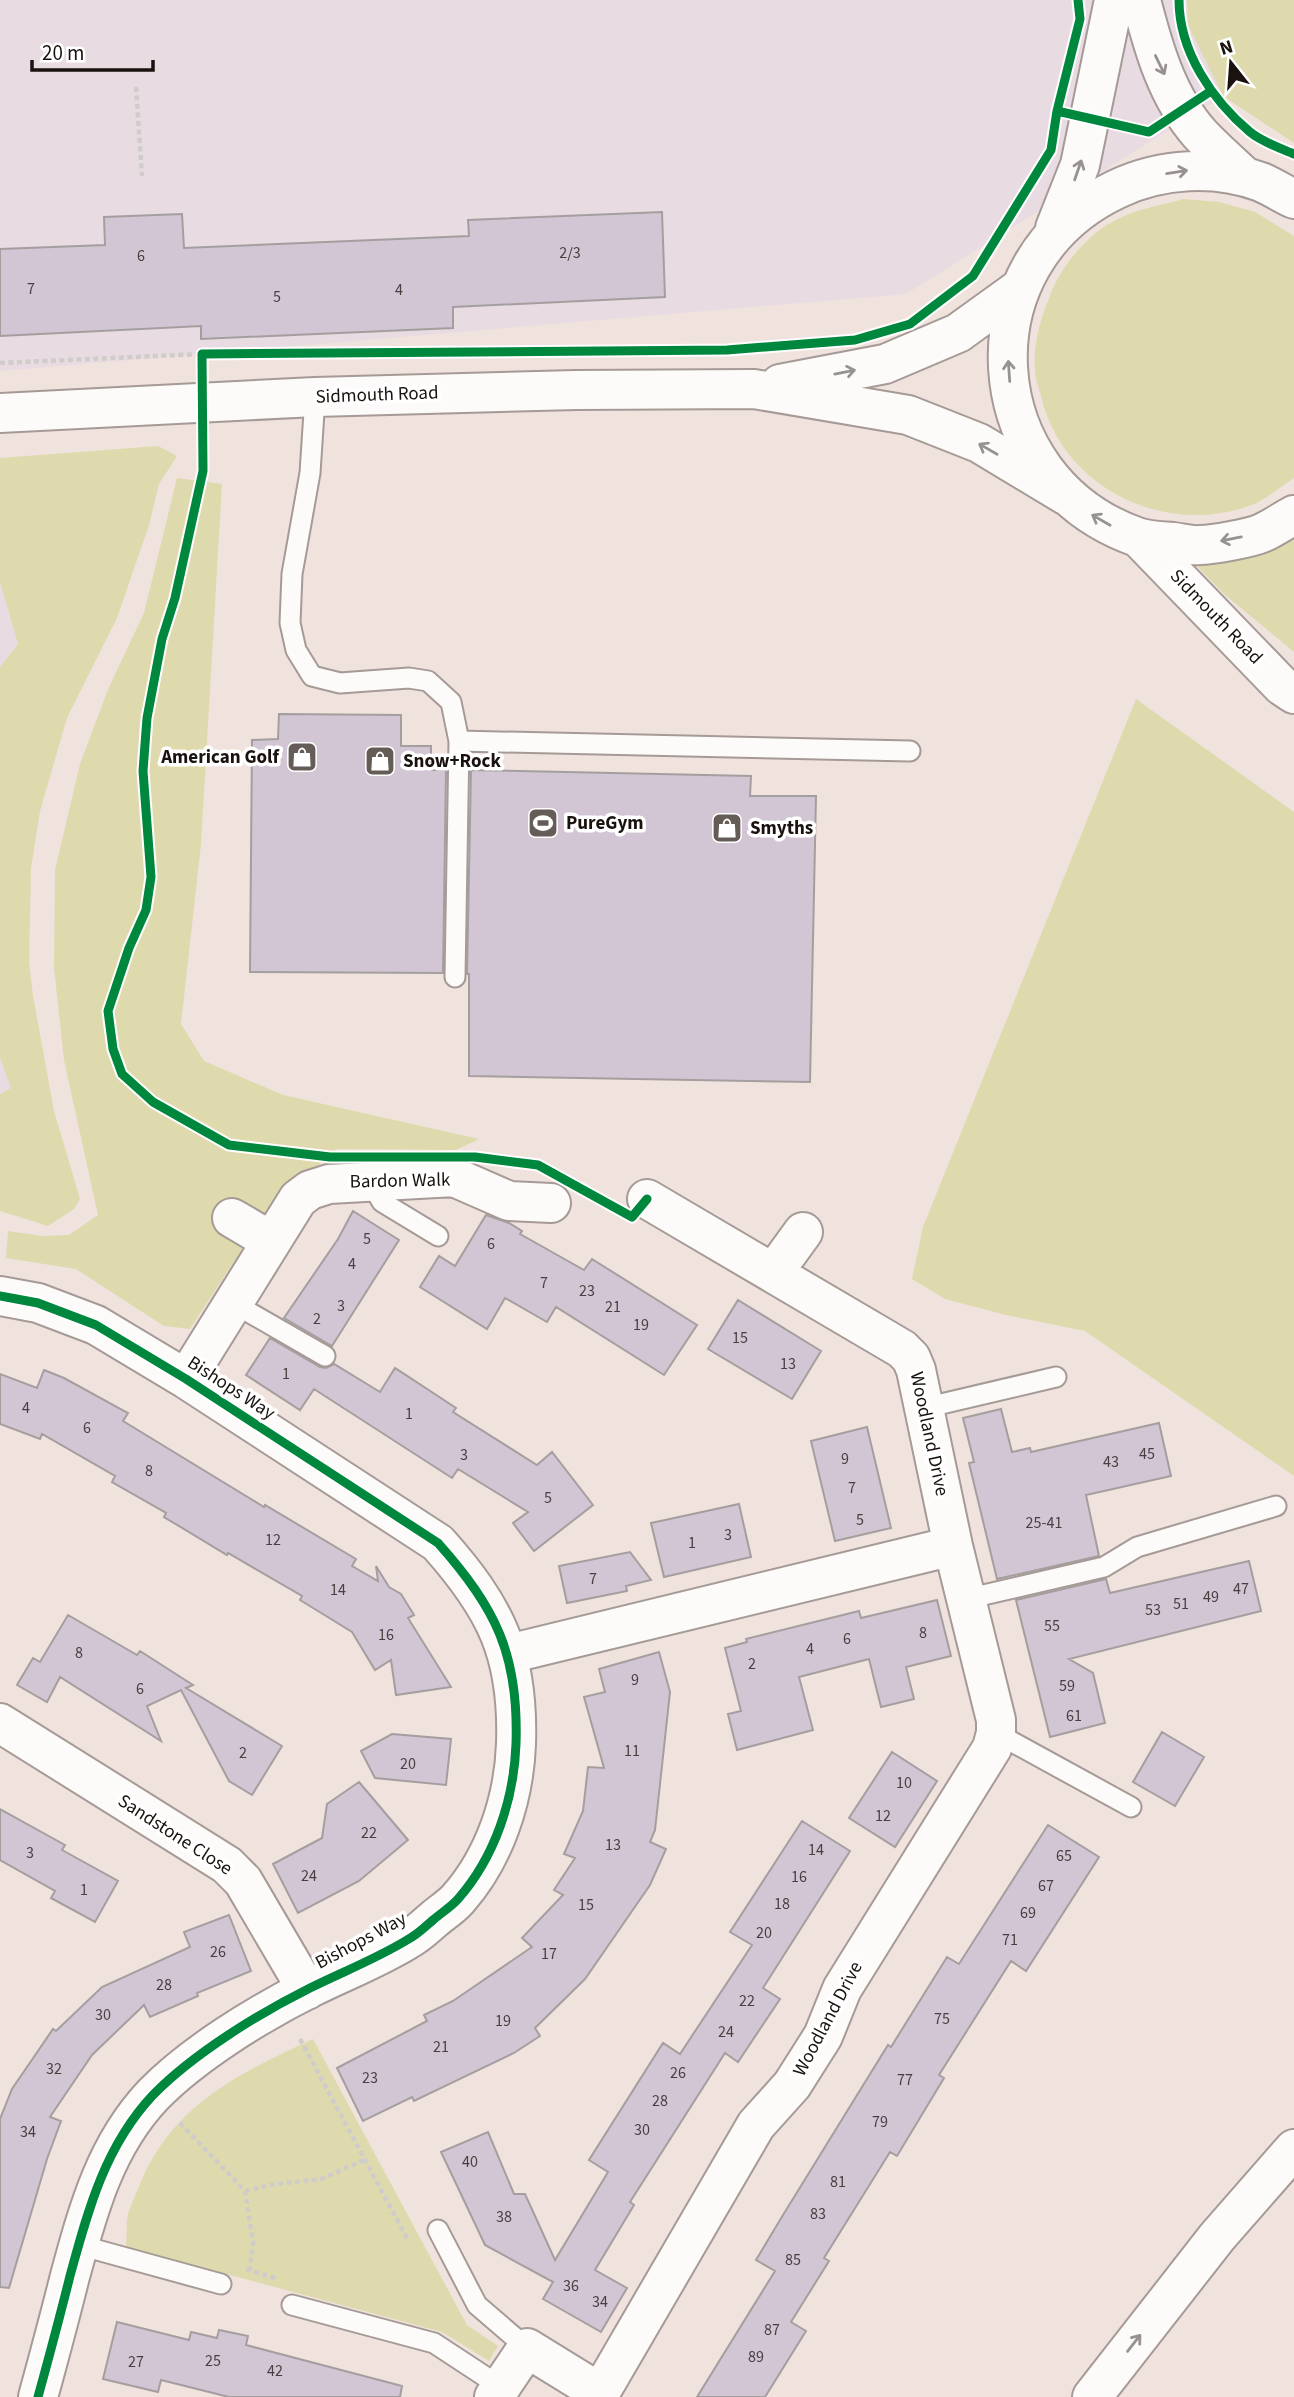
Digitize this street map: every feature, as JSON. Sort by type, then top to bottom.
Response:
[{"type":"street","points":[[1114,0],[1080,165],[1053,233],[1034,260],[1019,289],[1007,344],[1011,400],[1032,452],[1067,496],[1101,521],[1139,538],[1200,545],[1260,534],[1294,515]]},
{"type":"street","points":[[1140,0],[1155,54],[1181,109],[1201,134],[1244,176]]},
{"type":"street","points":[[1053,233],[1093,200],[1140,178],[1192,170],[1244,176],[1264,183],[1294,200]]},
{"type":"street","name":"Sidmouth Road","points":[[754,389],[885,364],[958,333],[1019,289]]},
{"type":"street","name":"Sidmouth Road","points":[[0,413],[315,397],[576,390],[754,389],[908,415],[979,443],[1067,496]]},
{"type":"street","name":"Sidmouth Road","points":[[1139,538],[1282,686],[1294,694]]},
{"type":"street","name":"Bardon Walk","points":[[186,1379],[298,1199],[310,1190],[329,1184],[369,1180],[454,1177],[509,1201],[551,1203]]},
{"type":"street","name":"Woodland Drive","points":[[527,2348],[603,2395],[756,2124],[792,2085],[823,2036],[842,1989],[992,1748],[996,1733],[996,1720],[911,1358],[902,1349],[647,1199]]},
{"type":"street","points":[[232,1217],[271,1241]]},
{"type":"street","points":[[774,1272],[803,1232]]},
{"type":"street","name":"Bishops Way","points":[[0,1296],[38,1303],[96,1325],[186,1379],[438,1543],[467,1576],[491,1613],[508,1654],[517,1716],[516,1768],[504,1818],[486,1856],[457,1899],[409,1939],[294,1997],[196,2057],[153,2095],[122,2133],[104,2167],[83,2225],[38,2397]]},
{"type":"street","points":[[508,1654],[953,1546]]},
{"type":"street","name":"Sandstone Close","points":[[0,1723],[227,1865],[243,1881],[294,1997]]},
{"type":"street","points":[[1092,2397],[1217,2237],[1294,2149]]},
{"type":"street","points":[[497,2392],[527,2348]]},
{"type":"lane","points":[[315,397],[310,473],[292,574],[290,623],[296,650],[312,676],[340,683],[409,678],[428,681],[452,702],[459,741],[455,977]]},
{"type":"lane","points":[[459,741],[910,751]]},
{"type":"lane","points":[[369,1180],[382,1202],[438,1236]]},
{"type":"lane","points":[[233,1303],[325,1356]]},
{"type":"lane","points":[[924,1408],[1056,1377]]},
{"type":"lane","points":[[966,1599],[1104,1567],[1137,1547],[1276,1506]]},
{"type":"lane","points":[[996,1733],[1131,1807]]},
{"type":"lane","name":"Woodland Drive","points":[[438,2230],[477,2305],[527,2348]]},
{"type":"lane","points":[[79,2245],[221,2284]]},
{"type":"lane","points":[[292,2305],[434,2343],[497,2392]]},
{"type":"path","points":[[136,87],[142,176]]},
{"type":"path","points":[[201,403],[202,354]]},
{"type":"path","points":[[0,363],[216,354]]},
{"type":"path","points":[[294,1997],[364,2160],[410,2244]]},
{"type":"path","points":[[153,2095],[245,2191],[253,2242],[250,2270]]},
{"type":"path","points":[[245,2191],[275,2184],[321,2179],[364,2160]]},
{"type":"shaded area","points":[[0,0],[1187,0],[1188,25],[1223,96],[906,294],[0,371]]},
{"type":"shaded area","points":[[1187,0],[1294,0],[1294,143],[1223,96],[1188,25]]},
{"type":"shaded area","points":[[1183,199],[1219,202],[1255,212],[1294,236],[1294,478],[1254,504],[1220,513],[1187,515],[1153,509],[1122,498],[1094,480],[1071,457],[1053,428],[1035,373],[1038,330],[1044,311],[1056,282],[1079,249],[1100,230],[1122,217]]},
{"type":"shaded area","points":[[158,446],[177,456],[159,484],[149,525],[117,618],[67,718],[40,811],[31,868],[29,961],[33,996],[54,1111],[80,1199],[74,1209],[48,1226],[0,1211],[0,1094],[11,1088],[0,1058],[0,667],[18,644],[0,582],[0,458]]},
{"type":"shaded area","points":[[177,478],[222,484],[201,844],[181,1024],[204,1061],[283,1095],[479,1139],[456,1150],[337,1149],[283,1197],[231,1266],[190,1329],[164,1326],[76,1269],[6,1258],[8,1231],[43,1236],[69,1235],[98,1215],[64,1060],[54,968],[55,870],[80,764],[109,687],[144,613]]},
{"type":"shaded area","points":[[1294,538],[1294,652],[1224,594],[1194,563],[1270,549]]},
{"type":"shaded area","points":[[0,582],[18,644],[0,667]]},
{"type":"shaded area","points":[[1136,699],[1294,812],[1294,1476],[1085,1331],[945,1299],[912,1279],[923,1227]]},
{"type":"shaded area","points":[[0,1058],[12,1088],[0,1094]]},
{"type":"shaded area","points":[[313,2039],[467,2325],[498,2346],[489,2361],[442,2332],[126,2247],[127,2218],[131,2207],[154,2156],[170,2133],[190,2112],[235,2079]]},
{"type":"building","points":[[662,212],[665,297],[453,307],[453,328],[201,339],[201,326],[0,336],[0,249],[105,245],[104,217],[182,214],[184,248],[469,236],[468,220]]},
{"type":"building","points":[[279,714],[401,715],[401,746],[431,746],[431,770],[446,770],[443,973],[250,972],[252,740],[278,739]]},
{"type":"building","points":[[471,770],[751,776],[750,796],[816,796],[810,1082],[469,1076],[467,974]]},
{"type":"building","points":[[353,1211],[399,1240],[332,1346],[284,1318],[338,1239]]},
{"type":"building","points":[[486,1215],[509,1223],[522,1231],[520,1234],[584,1270],[592,1259],[697,1325],[664,1375],[556,1307],[547,1322],[505,1298],[487,1329],[420,1287],[439,1256],[455,1266]]},
{"type":"building","points":[[738,1300],[821,1351],[792,1399],[708,1349]]},
{"type":"building","points":[[270,1338],[320,1367],[326,1368],[334,1364],[380,1392],[395,1368],[456,1408],[453,1412],[537,1465],[552,1452],[593,1505],[534,1551],[513,1523],[528,1512],[458,1469],[452,1478],[314,1389],[300,1410],[246,1375]]},
{"type":"building","points":[[44,1370],[128,1413],[123,1421],[264,1507],[265,1505],[356,1559],[352,1566],[378,1581],[376,1566],[389,1587],[401,1594],[414,1615],[408,1618],[451,1687],[396,1695],[391,1660],[375,1670],[352,1632],[300,1600],[302,1596],[164,1517],[166,1513],[112,1482],[115,1476],[42,1434],[40,1439],[0,1424],[0,1374],[37,1388]]},
{"type":"building","points":[[1001,1409],[1012,1452],[1030,1448],[1031,1452],[1159,1423],[1171,1476],[1086,1495],[1099,1556],[997,1579],[969,1463],[974,1462],[963,1418]]},
{"type":"building","points":[[867,1427],[891,1528],[835,1541],[811,1441]]},
{"type":"building","points":[[739,1504],[751,1557],[664,1577],[651,1523]]},
{"type":"building","points":[[630,1552],[651,1580],[626,1586],[627,1591],[567,1603],[559,1566]]},
{"type":"building","points":[[1249,1561],[1261,1611],[1069,1659],[1093,1673],[1105,1723],[1050,1737],[1016,1600],[1106,1579],[1110,1593]]},
{"type":"building","points":[[937,1600],[951,1656],[906,1667],[914,1699],[881,1707],[869,1659],[799,1677],[813,1730],[737,1750],[728,1714],[741,1711],[725,1648],[747,1642],[746,1639],[859,1611],[861,1618]]},
{"type":"building","points":[[68,1615],[137,1655],[140,1651],[193,1685],[186,1688],[282,1746],[252,1795],[229,1781],[181,1690],[147,1706],[161,1741],[60,1677],[47,1702],[17,1685],[33,1658],[40,1662]]},
{"type":"building","points":[[659,1652],[670,1692],[655,1830],[650,1842],[666,1849],[650,1885],[585,1979],[535,2028],[540,2036],[514,2053],[414,2101],[412,2097],[363,2121],[337,2068],[427,2021],[424,2015],[453,2001],[532,1947],[522,1938],[563,1895],[554,1890],[575,1858],[564,1854],[583,1811],[588,1767],[604,1768],[584,1697],[605,1692],[599,1669]]},
{"type":"building","points":[[1162,1732],[1204,1757],[1175,1806],[1133,1782]]},
{"type":"building","points":[[392,1734],[451,1739],[446,1785],[375,1778],[361,1751]]},
{"type":"building","points":[[892,1752],[937,1781],[895,1847],[849,1818]]},
{"type":"building","points":[[359,1782],[408,1840],[359,1881],[298,1913],[273,1864],[322,1838],[327,1804]]},
{"type":"building","points":[[0,1809],[65,1845],[62,1850],[118,1881],[95,1922],[51,1898],[55,1891],[0,1860]]},
{"type":"building","points":[[802,1821],[850,1851],[763,1988],[780,1999],[738,2062],[725,2053],[630,2202],[634,2205],[595,2270],[627,2288],[601,2332],[543,2299],[553,2282],[485,2245],[441,2152],[488,2132],[514,2194],[525,2194],[555,2260],[608,2172],[589,2160],[663,2043],[680,2054],[752,1945],[730,1932]]},
{"type":"building","points":[[1048,1825],[1099,1857],[1026,1971],[1011,1961],[939,2075],[944,2078],[897,2156],[890,2152],[824,2258],[829,2261],[791,2322],[806,2331],[765,2397],[697,2397],[775,2271],[756,2260],[783,2215],[888,2045],[891,2047],[947,1957],[959,1964]]},
{"type":"building","points":[[229,1915],[251,1971],[197,1993],[198,1996],[150,2017],[144,2005],[92,2055],[50,2117],[61,2121],[9,2288],[0,2287],[0,2119],[12,2089],[53,2029],[56,2031],[102,1987],[190,1947],[184,1932]]},
{"type":"building","points":[[117,2322],[189,2340],[191,2332],[217,2338],[219,2330],[248,2336],[246,2345],[402,2386],[400,2397],[229,2397],[161,2380],[158,2392],[103,2379]]},
{"type":"cycle path","points":[[647,1199],[632,1217],[538,1165],[475,1157],[330,1157],[229,1145],[153,1102],[122,1074],[113,1049],[108,1011],[129,948],[146,910],[151,877],[143,771],[147,718],[162,639],[175,598],[203,471],[202,354],[727,350],[855,340],[910,324],[973,276],[1051,150],[1057,111],[1080,19],[1078,0]]},
{"type":"cycle path","points":[[1179,0],[1180,19],[1191,56],[1211,90],[1250,132],[1294,154]]},
{"type":"cycle path","points":[[1057,111],[1149,132],[1211,91]]},
{"type":"cycle path","points":[[0,1296],[38,1303],[96,1325],[186,1379],[438,1543],[475,1589],[500,1634],[508,1658],[516,1712],[514,1765],[507,1806],[482,1865],[458,1899],[411,1938],[290,1998],[227,2036],[169,2080],[136,2115],[110,2157],[92,2203],[38,2397]]},
{"type":"place","name":"American Golf","points":[[302,757]]},
{"type":"place","name":"Snow+Rock","points":[[380,761]]},
{"type":"place","name":"PureGym","points":[[543,823]]},
{"type":"place","name":"Smyths","points":[[727,828]]}]
